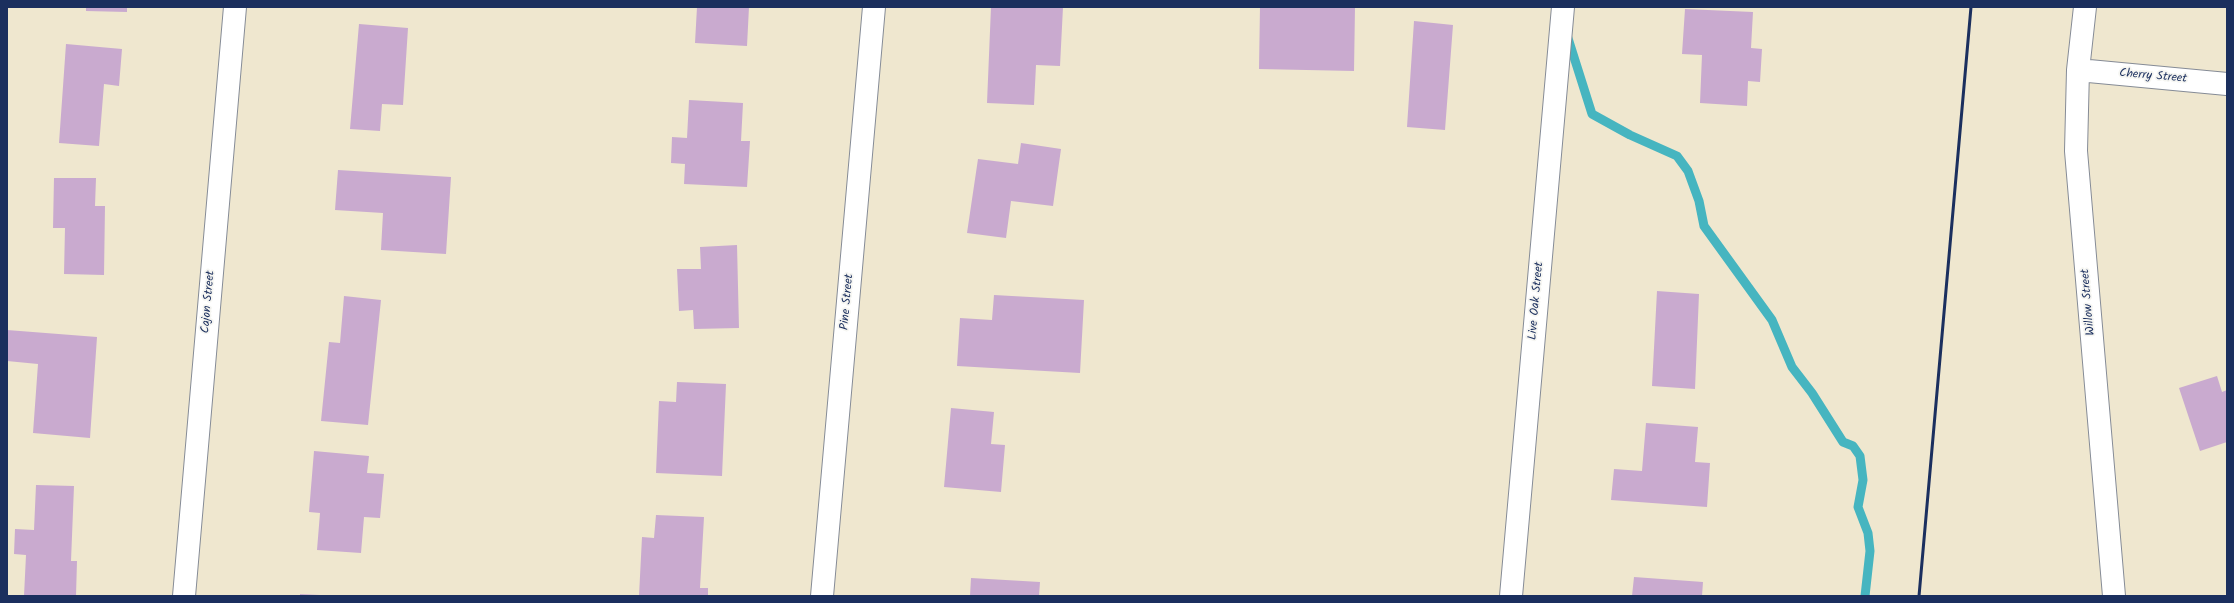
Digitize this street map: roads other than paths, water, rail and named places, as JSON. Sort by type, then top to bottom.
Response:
[{"type":"street","name":"Cajon Street","points":[[184,596],[235,7]]},
{"type":"street","name":"Pine Street","points":[[822,596],[874,7]]},
{"type":"street","name":"Live Oak Street","points":[[1511,596],[1563,7]]},
{"type":"street","name":"Willow Street","points":[[2085,7],[2078,70],[2076,150],[2114,596]]},
{"type":"street","name":"Cherry Street","points":[[2078,70],[2227,84]]},
{"type":"waterway","points":[[1567,35],[1592,114],[1630,135],[1677,156],[1688,171],[1699,201],[1704,226],[1772,320],[1792,367],[1812,393],[1843,442],[1853,446],[1860,456],[1863,480],[1858,507],[1868,533],[1870,551],[1865,596]]},
{"type":"railway","points":[[1919,596],[1971,7]]}]
